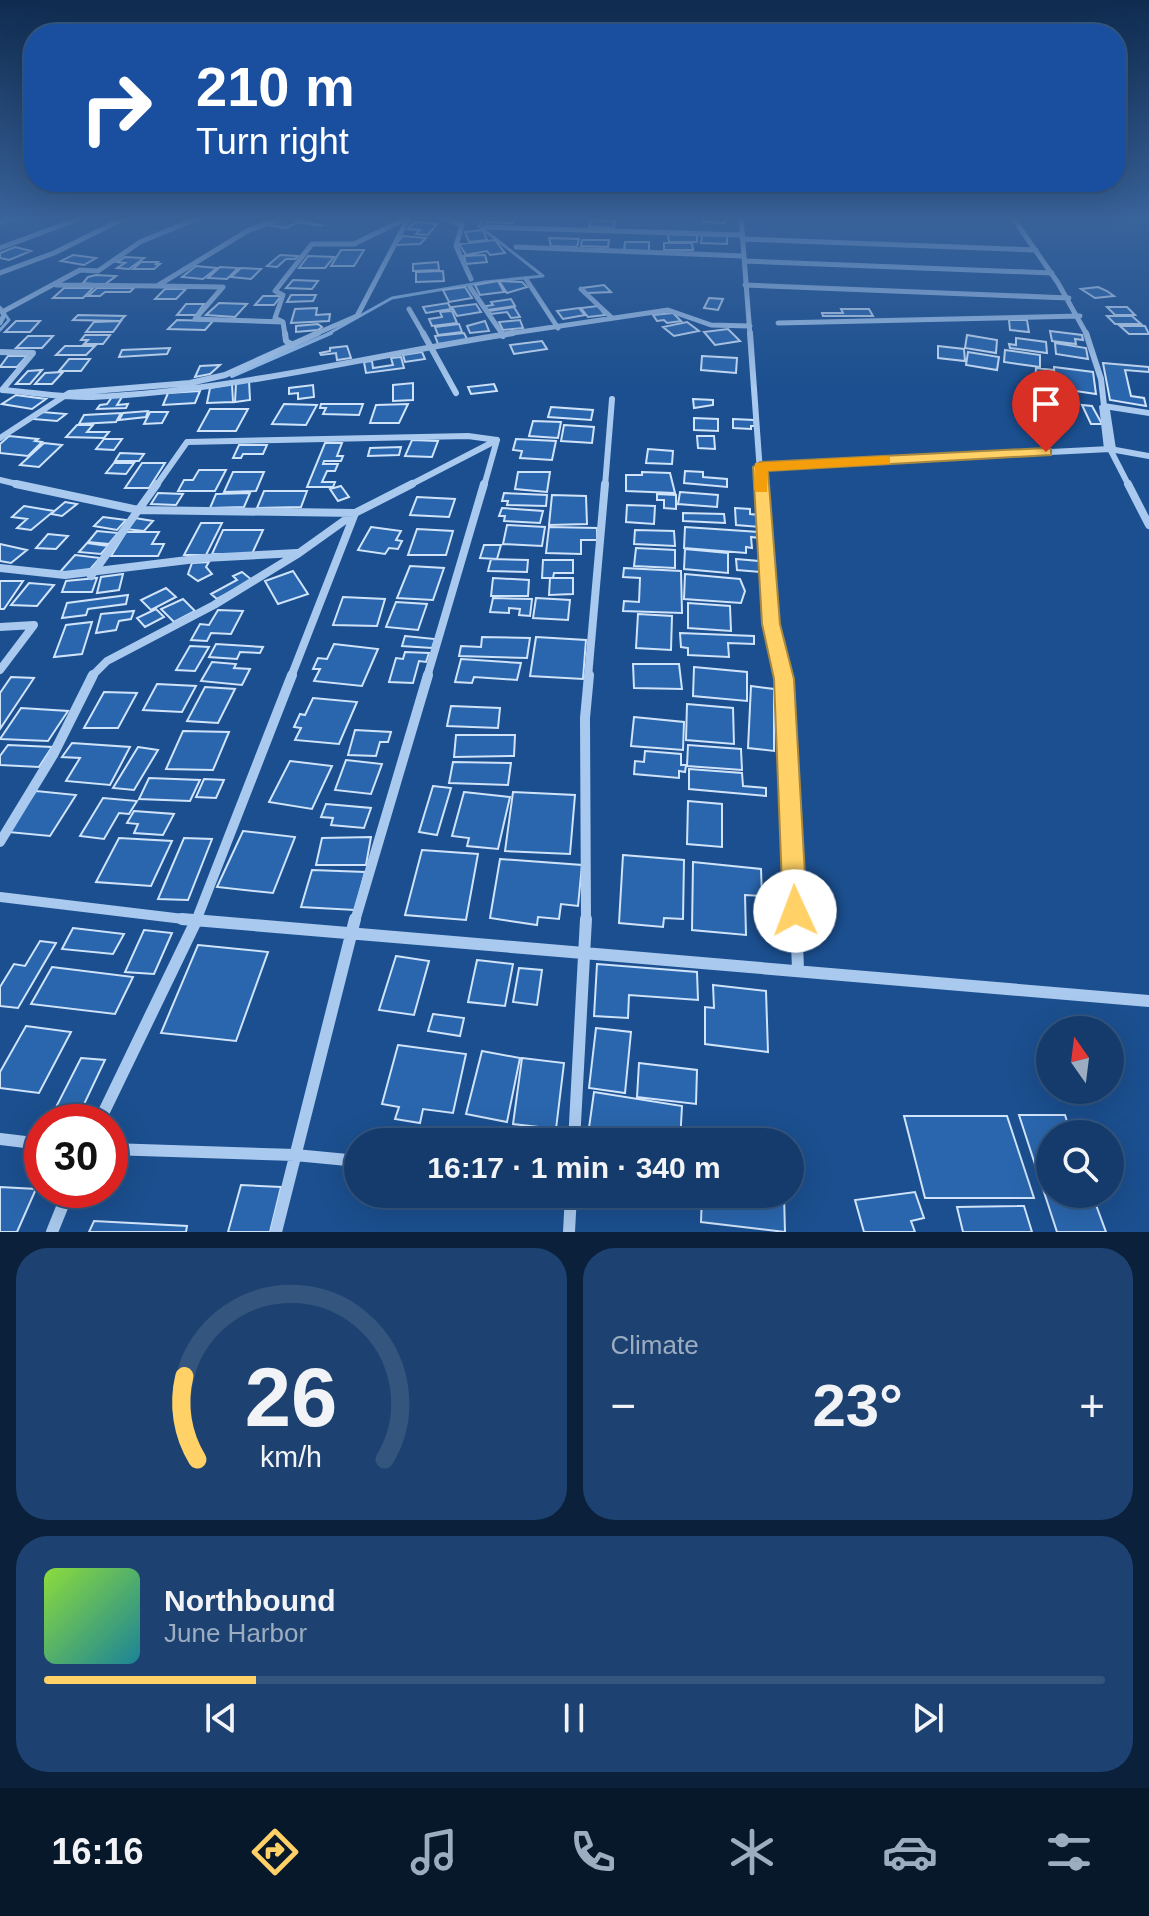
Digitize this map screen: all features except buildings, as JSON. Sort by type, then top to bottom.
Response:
[{"type":"street","points":[[0,323],[2,310],[73,274]]},
{"type":"street","points":[[157,286],[176,274]]},
{"type":"street","points":[[283,322],[275,318],[283,295],[275,291],[288,274]]},
{"type":"street","points":[[0,438],[59,397],[78,391],[190,383],[225,375],[357,316],[379,274]]},
{"type":"street","points":[[469,274],[471,279]]},
{"type":"street","points":[[745,274],[771,624],[784,679],[798,969]]},
{"type":"street","points":[[1053,274],[1080,316],[1104,390],[1110,449],[1149,525]]},
{"type":"street","points":[[526,279],[558,328]]},
{"type":"street","points":[[55,285],[223,287],[195,319],[283,322]]},
{"type":"street","points":[[745,285],[1069,298]]},
{"type":"street","points":[[470,287],[503,336]]},
{"type":"street","points":[[581,289],[612,318]]},
{"type":"street","points":[[409,309],[456,393]]},
{"type":"street","points":[[0,352],[33,353],[2,390],[59,397],[186,390],[430,346],[668,310],[711,325],[750,326]]},
{"type":"street","points":[[778,323],[1080,316]]},
{"type":"street","points":[[283,322],[286,341],[293,345]]},
{"type":"street","points":[[575,1128],[586,952],[585,718],[612,399]]},
{"type":"street","points":[[1104,406],[1149,413]]},
{"type":"street","points":[[91,576],[187,442],[468,436],[497,440]]},
{"type":"street","points":[[0,842],[53,755],[89,679],[107,661],[214,605],[299,553],[355,513],[497,440]]},
{"type":"street","points":[[276,1232],[351,934],[497,440]]},
{"type":"street","points":[[760,467],[1110,449],[1149,456]]},
{"type":"street","points":[[0,480],[138,510],[355,513]]},
{"type":"street","points":[[108,1104],[196,921],[355,513]]},
{"type":"street","points":[[0,568],[48,575],[91,576],[175,562],[299,553]]},
{"type":"street","points":[[0,627],[34,625],[0,670]]},
{"type":"street","points":[[0,897],[196,921],[798,969],[1149,1001]]},
{"type":"street","points":[[0,1139],[24,1142]]},
{"type":"street","points":[[128,1150],[344,1160]]},
{"type":"street","points":[[52,1232],[62,1208]]},
{"type":"street","points":[[569,1232],[570,1208]]},
{"type":"waterway","points":[[326,335],[392,298],[485,282],[543,276],[541,274]]},
{"type":"waterway","points":[[0,307],[9,320],[0,330]]},
{"type":"waterway","points":[[232,376],[331,333]]},
{"type":"slow traffic","points":[[762,489],[760,467],[885,461]]},
{"type":"route","points":[[795,911],[784,679],[771,624],[760,467],[1046,452]]}]
